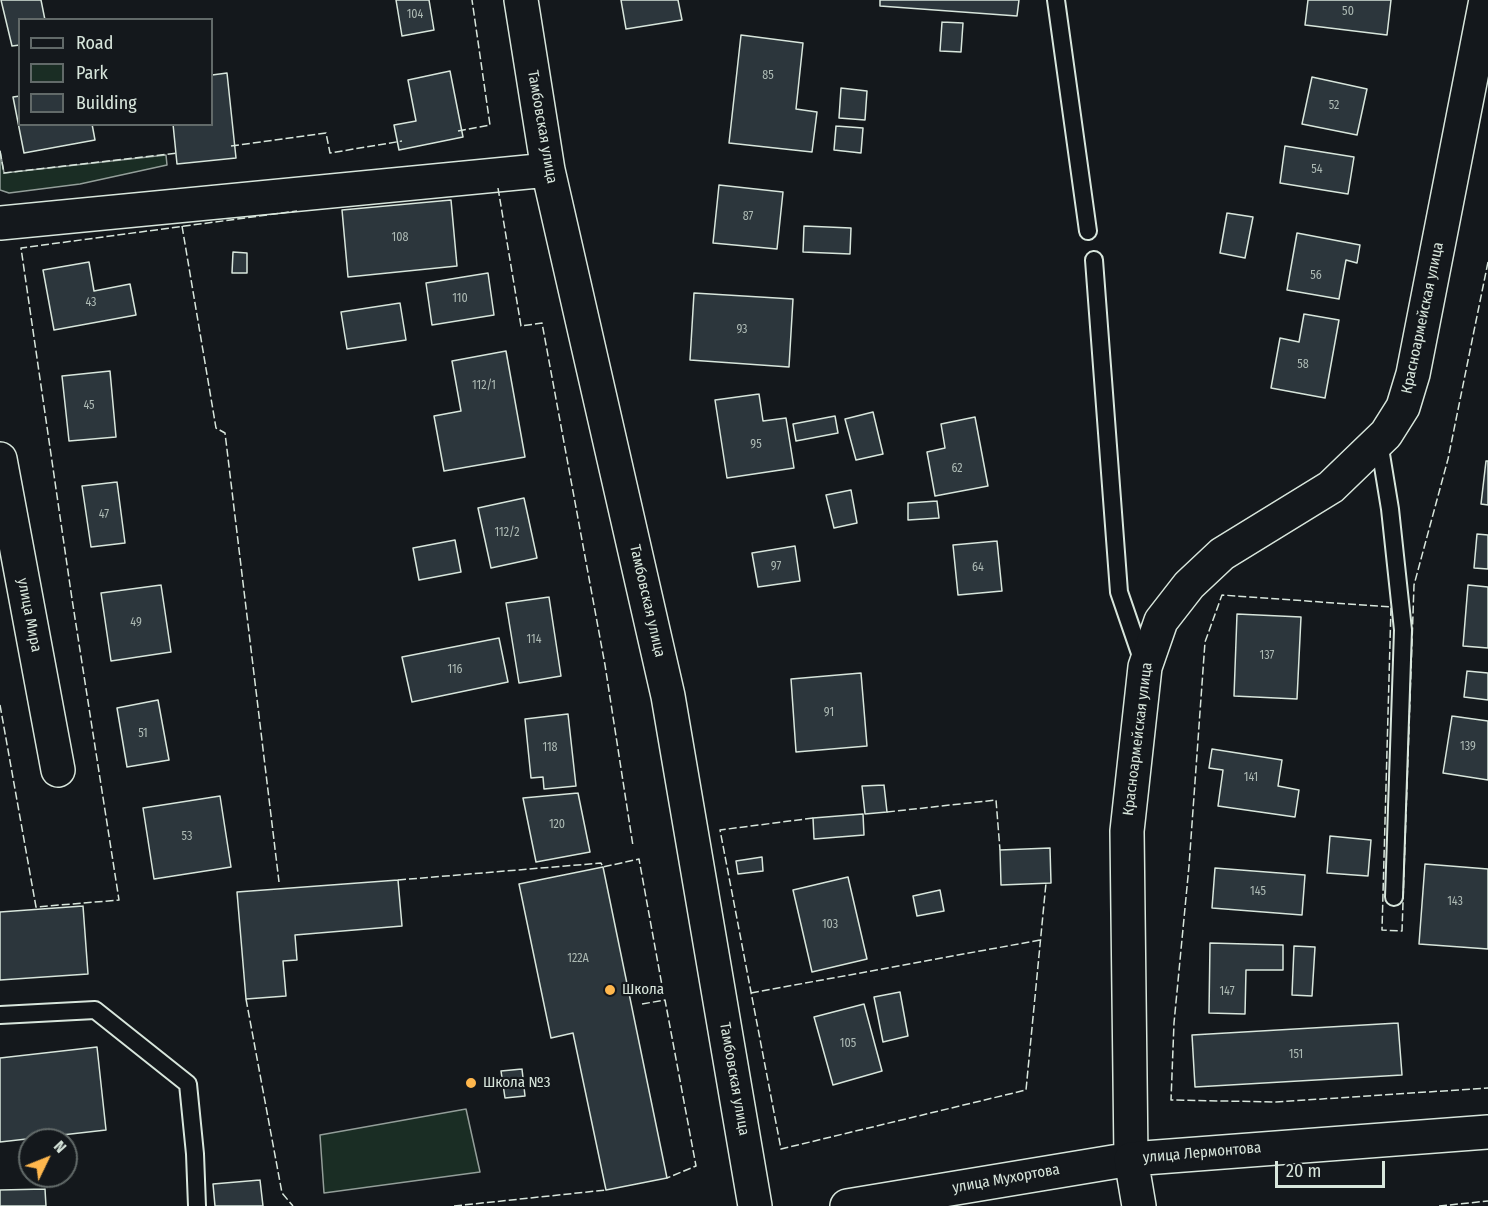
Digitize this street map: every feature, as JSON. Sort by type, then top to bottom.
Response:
[{"type":"street","name":"Тамбовская улица","points":[[521,0],[548,170],[668,696],[755,1206]]},
{"type":"street","name":"Красноармейская улица","points":[[1139,1206],[1131,1158],[1127,831],[1145,667],[1161,621],[1189,585],[1222,554],[1331,487],[1379,442],[1403,407],[1413,374],[1486,0]]},
{"type":"street","points":[[0,223],[548,170]]},
{"type":"street","name":"улица Мира","points":[[0,459],[58,770]]},
{"type":"street","name":"улица Лермонтова","points":[[1131,1158],[1488,1132]]},
{"type":"street","name":"улица Мухортова","points":[[847,1206],[1131,1158]]},
{"type":"lane","points":[[1056,0],[1088,231]]},
{"type":"lane","points":[[1094,260],[1119,592],[1145,667]]},
{"type":"lane","points":[[1379,442],[1390,509],[1403,630],[1394,897]]},
{"type":"lane","points":[[0,1015],[95,1010],[188,1084],[195,1154],[197,1206]]},
{"type":"green space","points":[[0,151],[4,173],[166,155],[167,165],[80,184],[9,193],[0,190]]},
{"type":"green space","points":[[466,1109],[480,1172],[324,1193],[320,1135]]},
{"type":"building","points":[[1,0],[41,0],[45,18],[18,18],[18,45],[12,46]]},
{"type":"building","points":[[396,0],[429,0],[434,30],[402,36]]},
{"type":"building","points":[[621,0],[678,0],[682,20],[626,29]]},
{"type":"building","points":[[880,0],[1019,0],[1017,16],[880,6]]},
{"type":"building","points":[[1308,0],[1391,0],[1387,35],[1305,25]]},
{"type":"building","points":[[942,22],[963,23],[961,52],[940,51]]},
{"type":"building","points":[[741,35],[803,43],[796,109],[817,112],[812,152],[729,143]]},
{"type":"building","points":[[450,71],[463,137],[399,150],[394,125],[416,121],[408,80]]},
{"type":"building","points":[[227,73],[236,158],[177,164],[173,126],[213,126],[213,75]]},
{"type":"building","points":[[1312,77],[1367,89],[1357,135],[1302,124]]},
{"type":"building","points":[[841,88],[867,91],[865,120],[839,118]]},
{"type":"building","points":[[18,96],[18,122],[13,97]]},
{"type":"building","points":[[19,126],[92,126],[95,140],[24,153]]},
{"type":"building","points":[[836,126],[863,128],[861,153],[834,150]]},
{"type":"building","points":[[1285,146],[1354,157],[1348,194],[1280,183]]},
{"type":"building","points":[[719,185],[783,192],[777,249],[713,243]]},
{"type":"building","points":[[451,200],[457,266],[348,277],[342,210]]},
{"type":"building","points":[[1227,213],[1253,217],[1245,258],[1220,253]]},
{"type":"building","points":[[804,226],[851,228],[850,254],[803,252]]},
{"type":"building","points":[[1297,233],[1360,245],[1357,263],[1346,260],[1339,299],[1287,290]]},
{"type":"building","points":[[233,252],[247,253],[247,273],[232,273]]},
{"type":"building","points":[[89,262],[94,291],[130,284],[136,315],[54,330],[43,270]]},
{"type":"building","points":[[488,273],[494,315],[432,325],[426,283]]},
{"type":"building","points":[[694,293],[793,299],[789,367],[690,360]]},
{"type":"building","points":[[400,303],[406,340],[347,349],[341,312]]},
{"type":"building","points":[[1304,314],[1339,320],[1325,398],[1271,388],[1280,338],[1299,342]]},
{"type":"building","points":[[506,351],[525,457],[444,471],[434,416],[461,411],[452,361]]},
{"type":"building","points":[[110,371],[116,437],[69,441],[62,376]]},
{"type":"building","points":[[759,394],[763,421],[786,418],[794,468],[727,478],[715,400]]},
{"type":"building","points":[[873,412],[883,454],[856,460],[845,419]]},
{"type":"building","points":[[835,416],[838,433],[796,441],[793,424]]},
{"type":"building","points":[[975,417],[988,486],[935,496],[927,452],[945,448],[941,424]]},
{"type":"building","points":[[1486,461],[1488,461],[1488,505],[1481,504]]},
{"type":"building","points":[[117,482],[125,543],[91,547],[82,486]]},
{"type":"building","points":[[851,490],[857,523],[834,528],[826,495]]},
{"type":"building","points":[[524,498],[537,558],[491,568],[478,508]]},
{"type":"building","points":[[937,501],[939,518],[908,520],[908,503]]},
{"type":"building","points":[[1477,534],[1488,535],[1488,569],[1474,568]]},
{"type":"building","points":[[455,540],[461,572],[419,580],[413,548]]},
{"type":"building","points":[[997,541],[1002,591],[958,595],[953,545]]},
{"type":"building","points":[[795,546],[800,581],[758,587],[752,553]]},
{"type":"building","points":[[161,585],[171,652],[111,661],[101,593]]},
{"type":"building","points":[[1468,585],[1488,587],[1488,648],[1463,646]]},
{"type":"building","points":[[549,597],[561,676],[519,683],[506,603]]},
{"type":"building","points":[[1237,614],[1301,617],[1297,699],[1234,696]]},
{"type":"building","points":[[499,638],[508,682],[412,702],[402,657]]},
{"type":"building","points":[[1467,671],[1488,673],[1488,700],[1464,697]]},
{"type":"building","points":[[861,673],[867,746],[796,752],[791,679]]},
{"type":"building","points":[[158,700],[169,760],[127,767],[117,708]]},
{"type":"building","points":[[568,714],[576,786],[544,789],[543,777],[531,778],[525,719]]},
{"type":"building","points":[[1452,716],[1488,721],[1488,780],[1443,773]]},
{"type":"building","points":[[1212,749],[1282,760],[1278,786],[1299,790],[1295,817],[1218,806],[1223,770],[1209,768]]},
{"type":"building","points":[[884,785],[887,812],[865,814],[862,786]]},
{"type":"building","points":[[578,793],[590,852],[536,862],[523,798]]},
{"type":"building","points":[[220,796],[231,867],[154,879],[143,808]]},
{"type":"building","points":[[863,814],[864,835],[814,839],[813,818]]},
{"type":"building","points":[[1330,836],[1371,840],[1368,876],[1327,873]]},
{"type":"building","points":[[1050,848],[1051,883],[1001,885],[1000,850]]},
{"type":"building","points":[[762,857],[763,871],[738,874],[736,861]]},
{"type":"building","points":[[1425,864],[1488,869],[1488,949],[1419,944]]},
{"type":"building","points":[[603,867],[667,1178],[606,1190],[573,1033],[551,1038],[519,884]]},
{"type":"building","points":[[1215,868],[1305,875],[1302,915],[1212,908]]},
{"type":"building","points":[[848,877],[867,959],[812,972],[793,890]]},
{"type":"building","points":[[398,880],[402,926],[295,935],[297,960],[283,961],[286,996],[246,999],[237,892]]},
{"type":"building","points":[[940,890],[944,911],[917,916],[913,896]]},
{"type":"building","points":[[83,906],[88,974],[0,980],[0,912]]},
{"type":"building","points":[[1210,943],[1283,945],[1283,970],[1246,970],[1245,1014],[1209,1013]]},
{"type":"building","points":[[1294,946],[1315,947],[1312,996],[1292,995]]},
{"type":"building","points":[[900,992],[908,1036],[883,1042],[874,997]]},
{"type":"building","points":[[864,1004],[882,1071],[833,1085],[814,1017]]},
{"type":"building","points":[[1398,1023],[1402,1075],[1195,1087],[1192,1035]]},
{"type":"building","points":[[97,1047],[106,1130],[78,1133],[78,1128],[18,1128],[18,1140],[0,1142],[0,1058]]},
{"type":"building","points":[[522,1069],[525,1096],[505,1098],[501,1071]]},
{"type":"building","points":[[260,1180],[263,1206],[215,1206],[213,1184]]},
{"type":"building","points":[[45,1189],[46,1206],[0,1206],[0,1190]]},
{"type":"fence","points":[[458,131],[490,125],[472,0]]},
{"type":"fence","points":[[231,146],[326,133],[330,153],[402,141]]},
{"type":"fence","points":[[0,151],[4,173],[178,153]]},
{"type":"fence","points":[[498,188],[521,326],[542,323],[605,665],[633,846]]},
{"type":"fence","points":[[0,705],[36,907],[119,900],[21,248],[297,211]]},
{"type":"fence","points":[[182,226],[216,428],[225,433],[279,882]]},
{"type":"fence","points":[[1488,262],[1448,459],[1414,585],[1402,931],[1382,930],[1391,607],[1222,595],[1205,642],[1189,866],[1174,1023],[1171,1100],[1276,1102],[1488,1088]]},
{"type":"fence","points":[[887,812],[996,800],[1000,850]]},
{"type":"fence","points":[[813,818],[720,830],[781,1149],[1026,1090],[1046,883]]},
{"type":"fence","points":[[398,880],[601,863],[603,867],[639,859],[663,991],[639,995]]},
{"type":"fence","points":[[751,993],[1040,940]]},
{"type":"fence","points":[[246,999],[282,1193],[293,1206]]},
{"type":"fence","points":[[642,1004],[665,1000],[696,1166],[667,1178]]},
{"type":"fence","points":[[454,1206],[606,1190]]},
{"type":"fence","points":[[1439,1206],[1488,1201]]},
{"type":"place","name":"Школа","points":[[610,990]]},
{"type":"place","name":"Школа №3","points":[[471,1083]]}]
